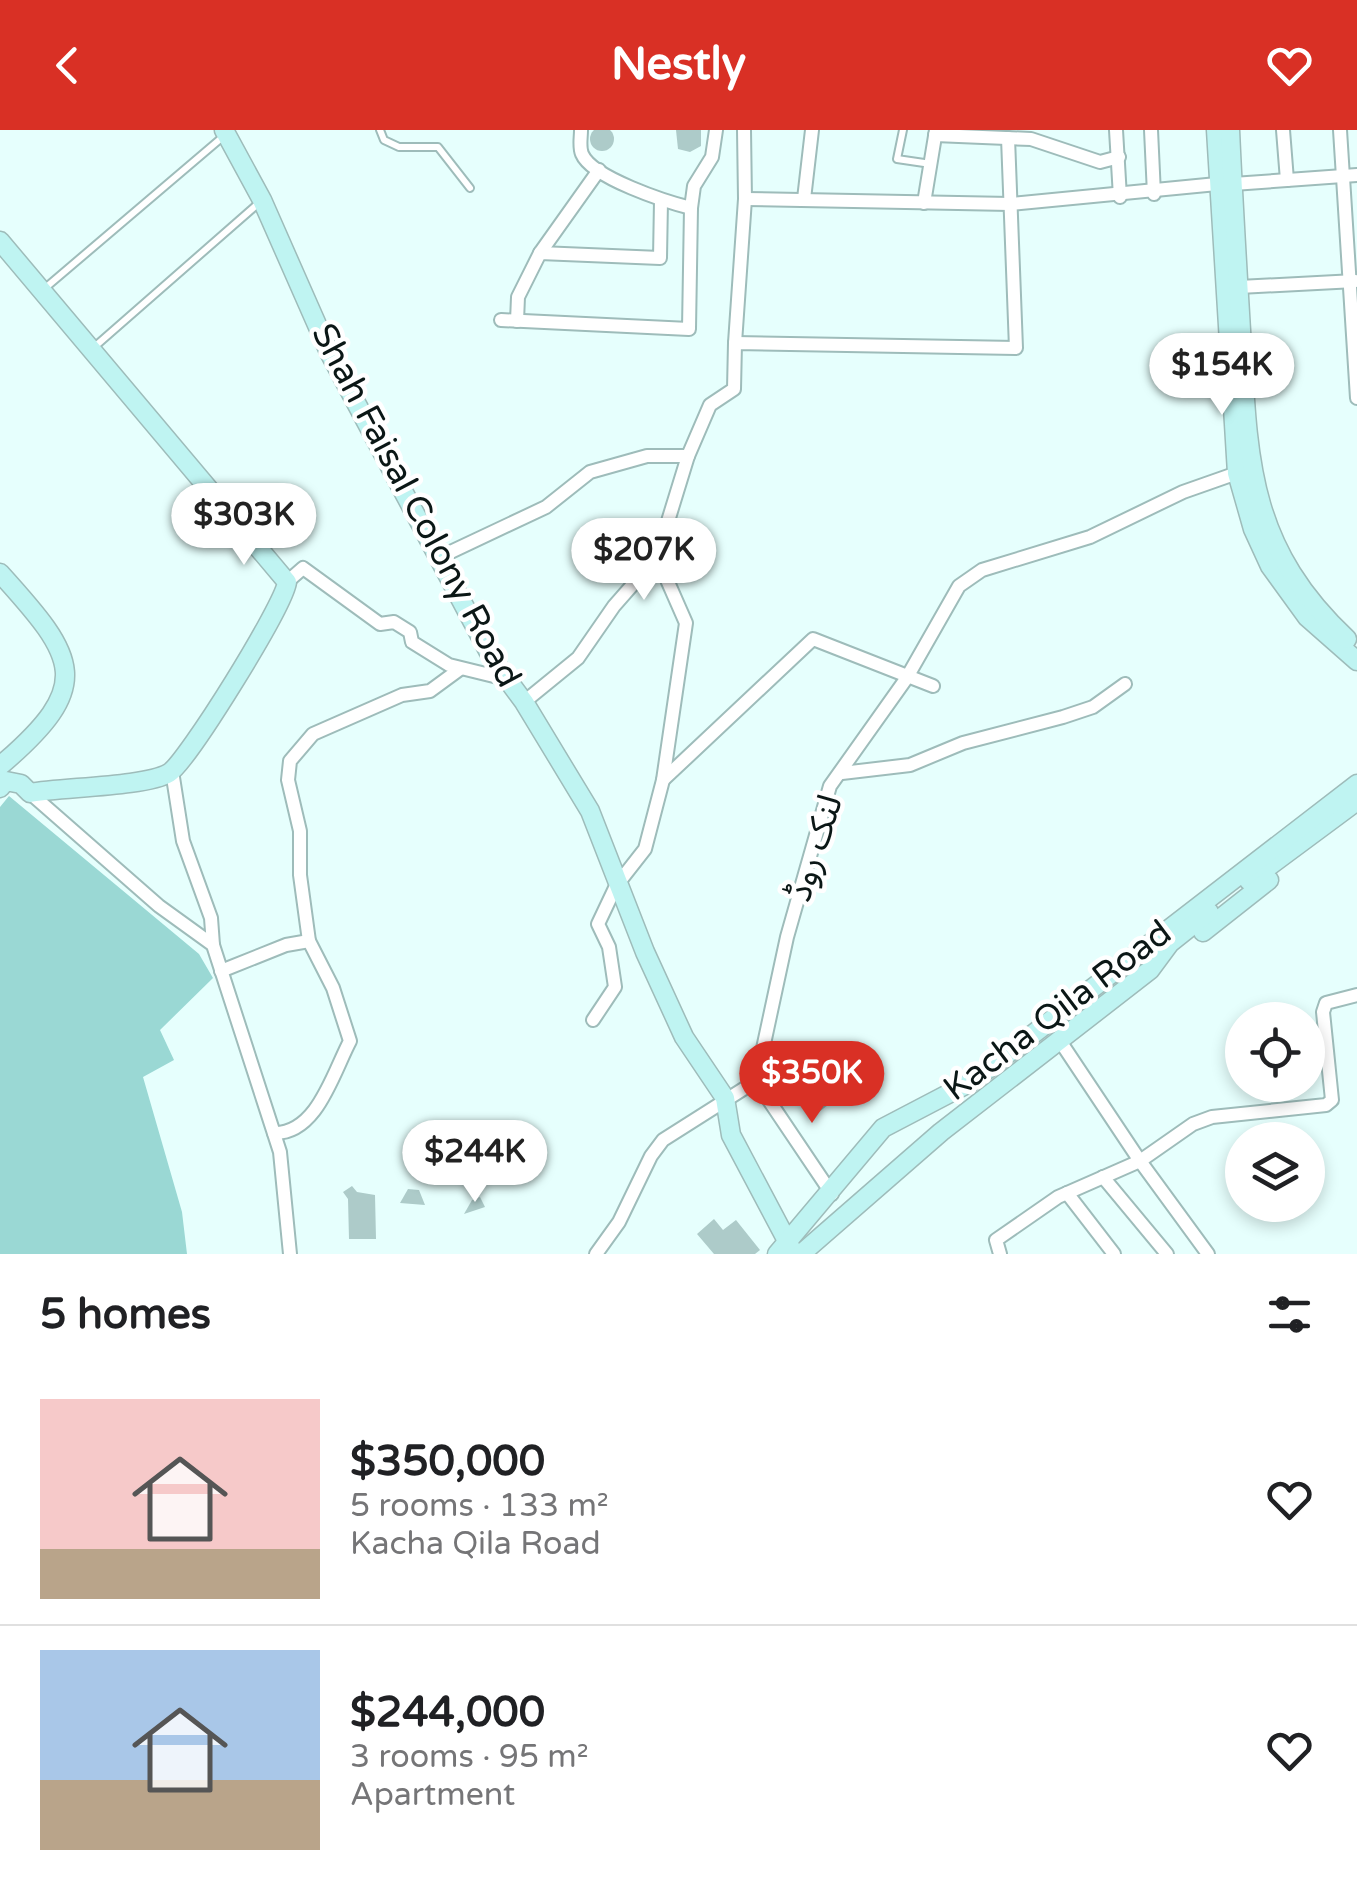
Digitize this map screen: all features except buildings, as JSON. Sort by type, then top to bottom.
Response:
[{"type":"street","points":[[581,130],[580,152],[599,170],[661,201],[691,208]]},
{"type":"street","points":[[501,320],[689,329],[691,208],[694,186],[712,157],[716,130]]},
{"type":"street","points":[[524,702],[578,658],[614,606],[656,557],[688,456],[710,405],[734,389],[745,200],[744,130]]},
{"type":"street","points":[[804,199],[812,130]]},
{"type":"street","points":[[1116,130],[1120,197]]},
{"type":"street","points":[[1151,130],[1154,194]]},
{"type":"street","points":[[1216,130],[1239,287],[1253,484],[1276,546],[1294,578],[1322,615],[1357,648]]},
{"type":"street","points":[[1230,130],[1225,184],[1238,472],[1260,547],[1276,575],[1318,629],[1357,661]]},
{"type":"street","points":[[1283,130],[1287,180]]},
{"type":"street","points":[[1340,130],[1350,176],[1357,398]]},
{"type":"street","name":"Shah Faisal Colony Road","points":[[225,132],[262,200],[329,352],[506,679],[590,811],[616,886],[684,1037],[725,1098],[731,1135],[790,1251]]},
{"type":"street","points":[[924,204],[935,132],[1008,138],[1035,135],[1100,162],[1119,156]]},
{"type":"street","points":[[734,344],[1016,348],[1008,138]]},
{"type":"street","points":[[517,321],[518,297],[540,253],[599,170]]},
{"type":"street","points":[[745,200],[1010,204],[1350,176]]},
{"type":"street","points":[[540,253],[660,258],[661,201]]},
{"type":"street","points":[[0,241],[287,582]]},
{"type":"street","points":[[1239,287],[1353,281]]},
{"type":"street","points":[[440,557],[546,507],[590,472],[647,456],[688,456]]},
{"type":"street","name":"لنک روڈ","points":[[756,1081],[787,937],[830,786],[906,679],[959,586],[982,570],[1090,537],[1183,492],[1238,472]]},
{"type":"street","points":[[594,1020],[615,986],[609,947],[598,924],[616,886],[645,849],[662,780],[686,623],[656,557]]},
{"type":"street","points":[[30,792],[135,782],[172,772],[235,684],[287,582],[303,568],[380,624],[394,622],[410,632],[412,642],[460,669],[506,679]]},
{"type":"street","points":[[0,573],[48,628],[62,654],[67,682],[63,700],[46,726],[0,766]]},
{"type":"street","points":[[662,780],[812,639],[906,679],[933,686]]},
{"type":"street","points":[[274,1133],[288,1133],[310,1118],[350,1041],[333,988],[309,941],[300,874],[300,832],[288,780],[290,761],[313,734],[402,694],[430,691],[460,669]]},
{"type":"street","points":[[842,773],[910,765],[963,742],[1063,717],[1093,707],[1124,684]]},
{"type":"street","points":[[172,772],[183,841],[211,918],[212,946],[280,1152],[290,1254]]},
{"type":"street","points":[[0,788],[6,781],[21,784],[159,906],[212,946]]},
{"type":"street","name":"Kacha Qila Road","points":[[790,1251],[882,1128],[971,1082],[1357,784]]},
{"type":"street","points":[[1150,970],[1177,937],[1357,801]]},
{"type":"street","name":"Kacha Qila Road","points":[[790,1251],[1058,1038],[1357,813]]},
{"type":"street","points":[[1132,956],[1177,937]]},
{"type":"street","points":[[220,971],[286,945],[309,941]]},
{"type":"street","points":[[1000,1254],[996,1240],[1066,1193],[1140,1161],[1193,1124],[1212,1117],[1326,1104],[1332,1100],[1323,1012],[1326,1003],[1334,998],[1357,995]]},
{"type":"street","points":[[1058,1038],[1208,1254]]},
{"type":"street","points":[[596,1254],[620,1222],[651,1156],[663,1140],[756,1081],[832,1194]]},
{"type":"street","points":[[846,1177],[863,1178],[865,1195]]},
{"type":"street","points":[[1103,1177],[1167,1254]]},
{"type":"street","points":[[1066,1193],[1114,1254]]},
{"type":"lane","points":[[380,130],[384,140],[400,148],[438,148],[470,188]]},
{"type":"lane","points":[[902,130],[897,158],[931,164]]},
{"type":"lane","points":[[42,291],[225,132]]},
{"type":"lane","points":[[92,350],[262,200]]},
{"type":"shaded area","points":[[9,796],[199,954],[213,978],[160,1030],[174,1060],[143,1077],[182,1212],[187,1254],[0,1254],[0,807]]}]
